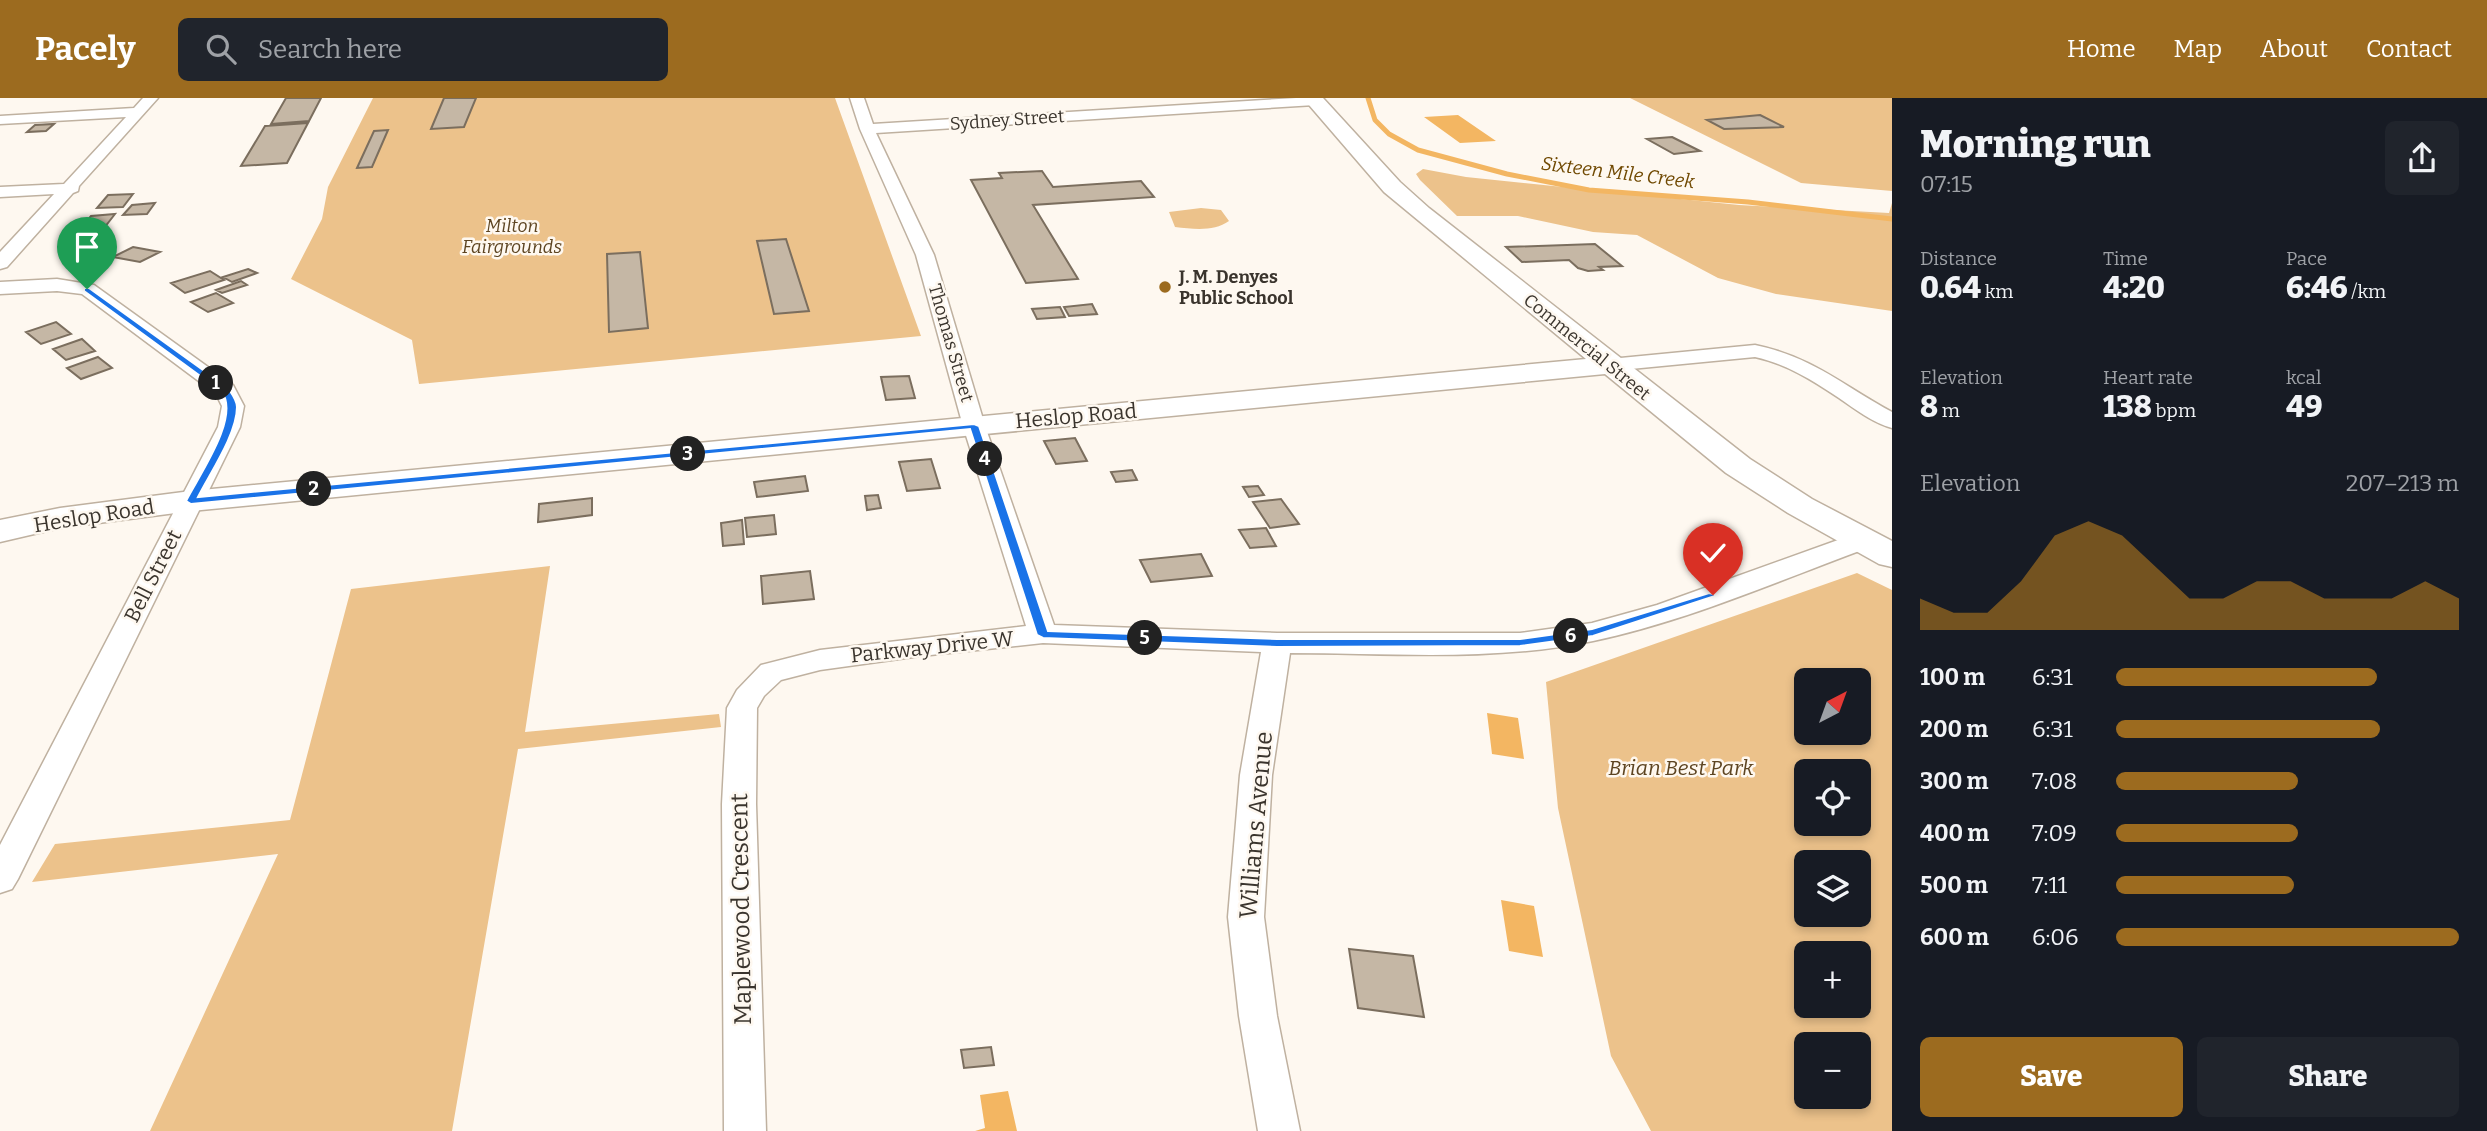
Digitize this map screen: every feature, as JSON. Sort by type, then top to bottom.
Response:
[{"type":"street","points":[[0,263],[72,188],[151,98]]},
{"type":"street","name":"Thomas Street","points":[[857,98],[867,129],[925,255],[974,426],[1043,635]]},
{"type":"street","points":[[1116,98],[1128,112]]},
{"type":"street","name":"Sydney Street","points":[[867,129],[1314,100]]},
{"type":"street","name":"Commercial Street","points":[[1314,100],[1392,187],[1421,213],[1738,466],[1861,541],[1892,556]]},
{"type":"street","points":[[0,120],[138,113]]},
{"type":"street","points":[[0,192],[72,188]]},
{"type":"street","name":"Bell Street","points":[[0,288],[57,285],[87,289],[225,390],[233,406],[229,427],[0,878]]},
{"type":"street","points":[[1610,365],[1755,351],[1776,354],[1799,362],[1892,421]]},
{"type":"street","name":"Heslop Road","points":[[0,531],[60,518],[191,501],[1610,365]]},
{"type":"street","name":"Parkway Drive W","points":[[752,690],[771,671],[820,660],[921,646],[1043,635],[1277,643],[1520,643],[1593,632],[1667,611],[1861,541]]},
{"type":"street","name":"Williams Avenue","points":[[1277,643],[1256,775],[1246,917],[1258,1016],[1279,1131]]},
{"type":"street","name":"Maplewood Crescent","points":[[745,1131],[739,804],[743,708],[752,690]]},
{"type":"green space","name":"Milton Fairgrounds","points":[[373,98],[835,98],[921,336],[419,384],[412,340],[291,279],[322,219],[328,187]]},
{"type":"green space","points":[[1630,98],[1892,98],[1892,191],[1801,183]]},
{"type":"green space","points":[[1423,169],[1466,177],[1739,205],[1889,213],[1892,203],[1892,311],[1776,294],[1718,278],[1637,235],[1593,232],[1518,216],[1457,216],[1420,180],[1416,174]]},
{"type":"green space","points":[[1201,208],[1221,210],[1229,221],[1210,228],[1175,227],[1169,212]]},
{"type":"green space","points":[[550,566],[525,732],[719,714],[721,727],[518,749],[452,1131],[150,1131],[278,854],[32,882],[55,844],[290,820],[351,589]]},
{"type":"green space","name":"Brian Best Park","points":[[1857,573],[1892,590],[1892,1131],[1651,1131],[1611,1056],[1558,808],[1546,682]]},
{"type":"shaded area","points":[[1458,115],[1496,141],[1460,143],[1424,117]]},
{"type":"shaded area","points":[[1487,713],[1518,718],[1524,759],[1492,754]]},
{"type":"shaded area","points":[[1501,900],[1534,906],[1543,957],[1509,951]]},
{"type":"shaded area","points":[[1008,1091],[1017,1131],[975,1131],[985,1128],[980,1095]]},
{"type":"building","points":[[286,98],[321,98],[309,121],[271,124]]},
{"type":"building","points":[[444,98],[476,98],[464,127],[431,129]]},
{"type":"building","points":[[1760,115],[1784,127],[1724,129],[1707,120]]},
{"type":"building","points":[[308,123],[287,163],[241,166],[265,126]]},
{"type":"building","points":[[54,124],[46,131],[27,132],[35,125]]},
{"type":"building","points":[[388,130],[372,167],[357,168],[374,131]]},
{"type":"building","points":[[1672,137],[1700,151],[1674,154],[1647,139]]},
{"type":"building","points":[[1042,171],[1053,187],[1141,181],[1154,197],[1033,205],[1078,279],[1026,283],[971,180],[1002,178],[999,173]]},
{"type":"building","points":[[133,194],[123,207],[97,208],[108,195]]},
{"type":"building","points":[[155,203],[147,214],[123,215],[132,205]]},
{"type":"building","points":[[115,214],[104,228],[79,230],[91,216]]},
{"type":"building","points":[[786,239],[809,311],[774,314],[757,241]]},
{"type":"building","points":[[1595,244],[1622,266],[1599,267],[1603,270],[1588,271],[1578,268],[1569,260],[1522,262],[1506,247]]},
{"type":"building","points":[[133,247],[160,252],[140,262],[113,257]]},
{"type":"building","points":[[640,252],[648,328],[609,332],[607,254]]},
{"type":"building","points":[[248,269],[257,273],[232,282],[223,277]]},
{"type":"building","points":[[210,271],[224,280],[185,293],[171,283]]},
{"type":"building","points":[[241,281],[247,285],[222,293],[216,290]]},
{"type":"building","points":[[216,293],[233,303],[208,312],[191,302]]},
{"type":"building","points":[[1092,304],[1097,314],[1069,316],[1064,307]]},
{"type":"building","points":[[1060,307],[1065,317],[1037,319],[1032,309]]},
{"type":"building","points":[[56,322],[71,334],[41,344],[26,332]]},
{"type":"building","points":[[82,339],[95,351],[66,360],[53,349]]},
{"type":"building","points":[[98,357],[112,368],[81,379],[67,368]]},
{"type":"building","points":[[909,376],[915,398],[886,400],[881,377]]},
{"type":"building","points":[[1075,438],[1087,461],[1056,464],[1044,441]]},
{"type":"building","points":[[931,459],[940,488],[907,491],[899,462]]},
{"type":"building","points":[[1132,470],[1137,480],[1116,482],[1111,472]]},
{"type":"building","points":[[805,476],[808,491],[757,497],[754,482]]},
{"type":"building","points":[[1258,486],[1264,495],[1249,497],[1243,487]]},
{"type":"building","points":[[878,495],[881,508],[867,510],[865,496]]},
{"type":"building","points":[[592,498],[592,515],[538,522],[539,504]]},
{"type":"building","points":[[1281,499],[1299,524],[1270,528],[1253,502]]},
{"type":"building","points":[[774,515],[776,534],[747,537],[745,518]]},
{"type":"building","points":[[742,520],[744,544],[723,546],[721,523]]},
{"type":"building","points":[[1266,528],[1276,546],[1250,548],[1239,530]]},
{"type":"building","points":[[1201,554],[1212,576],[1151,582],[1140,560]]},
{"type":"building","points":[[810,571],[814,599],[763,604],[761,576]]},
{"type":"building","points":[[1349,949],[1413,956],[1424,1017],[1358,1008]]},
{"type":"building","points":[[991,1047],[994,1065],[964,1068],[961,1050]]},
{"type":"waterway","name":"Sixteen Mile Creek","points":[[1368,98],[1375,120],[1389,134],[1418,150],[1507,174],[1589,190],[1748,202],[1892,219]]},
{"type":"place","name":"J. M. Denyes Public School","points":[[1165,287]]},
{"type":"route","points":[[87,289],[225,390],[230,398],[233,406],[229,427],[191,501],[974,426],[1043,635],[1277,643],[1520,643],[1593,632],[1713,595]]}]
